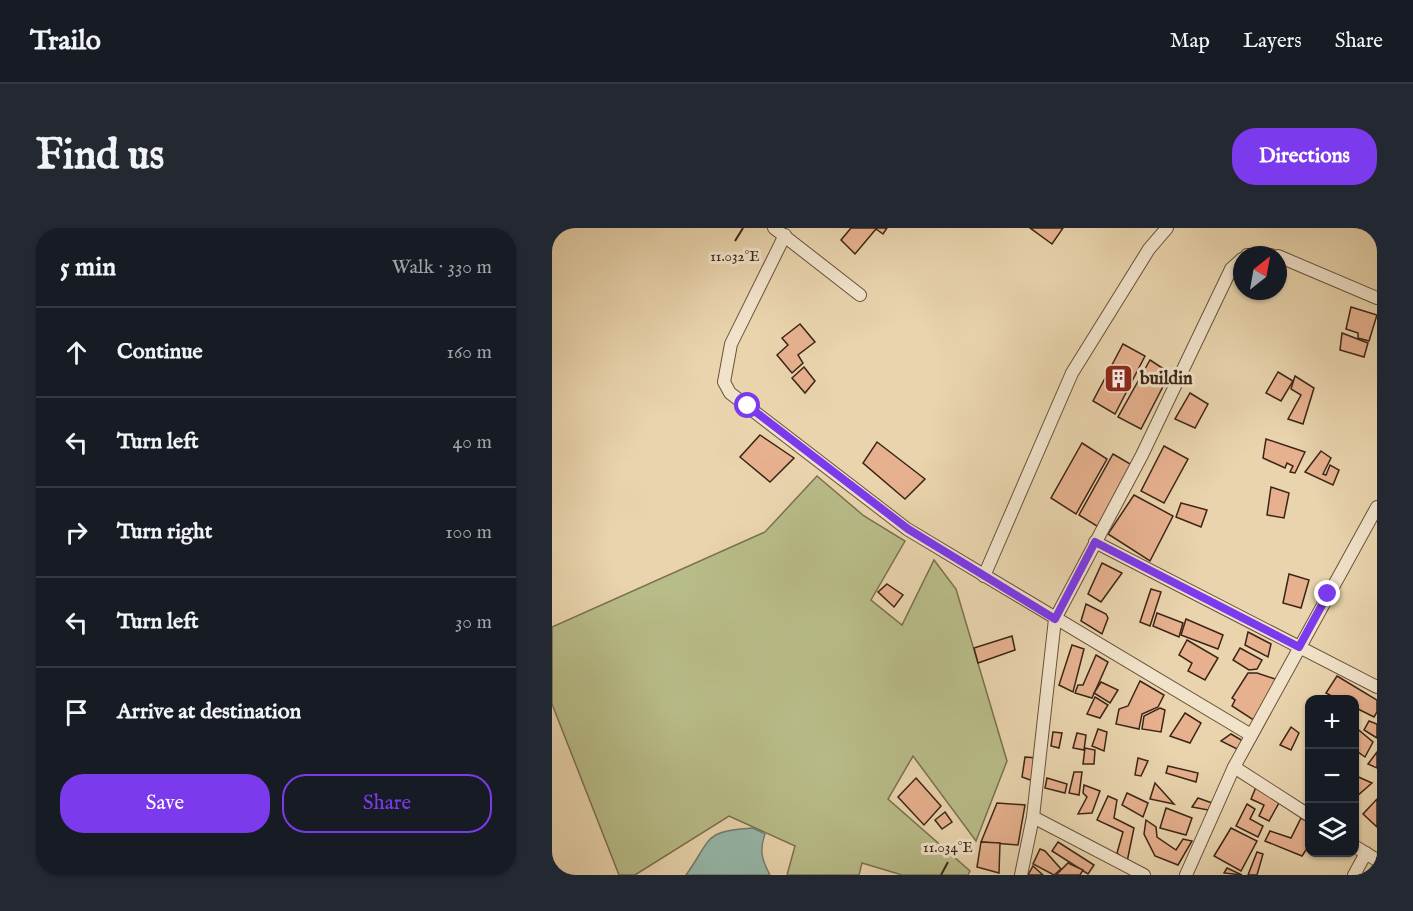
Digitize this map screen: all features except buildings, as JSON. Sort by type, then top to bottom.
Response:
[{"type":"street","points":[[774,228],[860,295]]},
{"type":"street","points":[[984,576],[1072,373],[1149,249],[1167,228]]},
{"type":"street","points":[[785,235],[731,344],[724,382],[730,393],[908,529],[1251,735]]},
{"type":"street","points":[[1287,260],[1377,298]]},
{"type":"street","points":[[1021,875],[1033,818],[1055,619],[1142,454],[1233,267]]},
{"type":"street","points":[[1186,875],[1234,767],[1377,507]]},
{"type":"street","points":[[1095,542],[1377,687]]},
{"type":"street","points":[[1234,767],[1305,813]]},
{"type":"street","points":[[1033,818],[1144,875]]},
{"type":"street","points":[[1359,849],[1377,860]]},
{"type":"street","points":[[1354,875],[1366,853]]},
{"type":"green space","points":[[817,476],[864,516],[905,541],[871,600],[902,625],[934,560],[956,589],[1007,761],[976,841],[913,756],[888,799],[970,871],[968,875],[902,875],[862,863],[859,875],[787,875],[795,846],[729,816],[635,875],[619,875],[552,704],[552,627],[765,532]]},
{"type":"shaded area","points":[[753,828],[765,834],[762,855],[770,875],[686,875],[710,839],[725,832]]},
{"type":"place","name":"buildin","points":[[1119,379]]},
{"type":"route","points":[[748,406],[908,529],[1055,619],[1095,542],[1299,647],[1328,594]]}]
